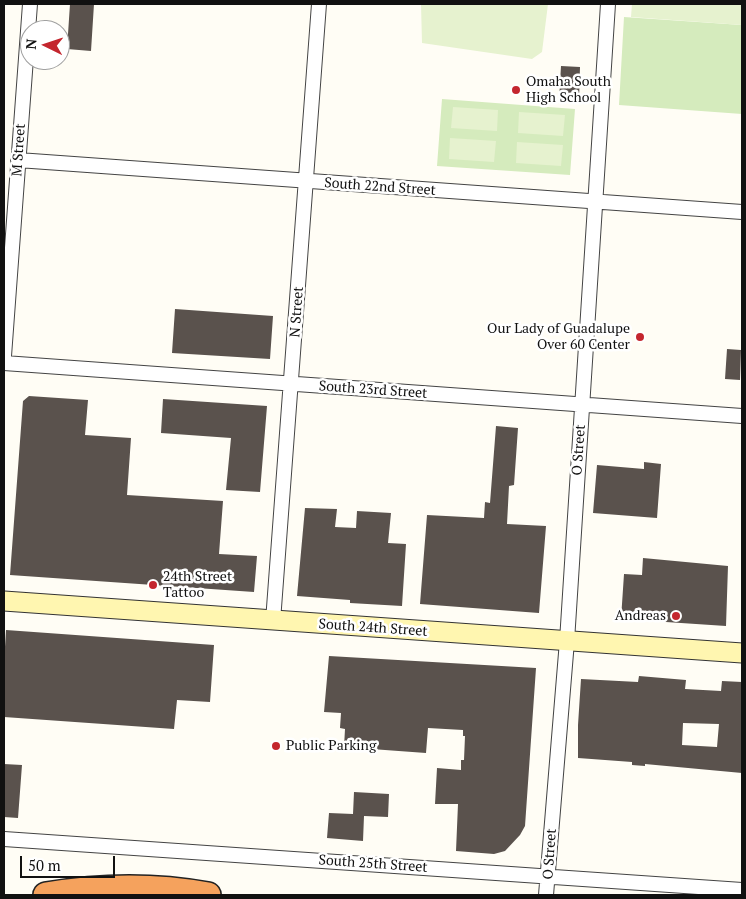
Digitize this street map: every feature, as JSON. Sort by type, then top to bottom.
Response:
[{"type":"highway","points":[[46,895],[72,891],[128,888],[171,890],[208,895]]},
{"type":"main road","name":"South 24th Street","points":[[4,602],[742,653]]},
{"type":"street","name":"M Street","points":[[4,356],[30,4]]},
{"type":"street","name":"N Street","points":[[274,621],[320,4]]},
{"type":"street","name":"O Street","points":[[546,895],[567,641],[608,4]]},
{"type":"street","name":"South 22nd Street","points":[[18,160],[742,212]]},
{"type":"street","name":"South 23rd Street","points":[[4,363],[742,416]]},
{"type":"street","name":"South 25th Street","points":[[4,839],[742,890]]},
{"type":"green space","points":[[421,4],[548,4],[542,52],[532,59],[422,43]]},
{"type":"green space","points":[[632,4],[742,4],[742,25],[631,17]]},
{"type":"green space","points":[[624,17],[742,25],[742,114],[619,105]]},
{"type":"green space","points":[[442,99],[575,109],[570,175],[437,166]]},
{"type":"green space","points":[[453,107],[498,110],[497,131],[451,128]]},
{"type":"green space","points":[[519,112],[565,115],[563,136],[518,133]]},
{"type":"green space","points":[[450,138],[496,141],[494,162],[449,159]]},
{"type":"green space","points":[[517,142],[563,145],[561,166],[516,163]]},
{"type":"building","points":[[70,4],[94,4],[91,51],[70,49]]},
{"type":"building","points":[[561,66],[580,67],[579,101],[559,100]]},
{"type":"building","points":[[175,309],[273,316],[270,359],[172,353]]},
{"type":"building","points":[[727,349],[741,350],[740,380],[725,379]]},
{"type":"building","points":[[29,396],[88,400],[85,435],[131,438],[127,495],[223,501],[219,554],[257,556],[254,592],[10,575],[23,401]]},
{"type":"building","points":[[163,399],[267,406],[260,492],[226,490],[231,438],[161,433]]},
{"type":"building","points":[[496,426],[518,428],[514,485],[509,486],[507,524],[546,526],[539,613],[420,604],[427,515],[484,518],[485,502],[490,503]]},
{"type":"building","points":[[644,462],[661,464],[657,518],[593,513],[597,465],[644,469]]},
{"type":"building","points":[[305,508],[337,509],[335,527],[356,528],[357,511],[391,513],[388,543],[406,544],[402,606],[350,603],[350,600],[297,596]]},
{"type":"building","points":[[643,558],[728,566],[726,626],[621,619],[624,574],[642,575]]},
{"type":"building","points":[[6,630],[214,645],[210,702],[177,700],[174,729],[4,717]]},
{"type":"building","points":[[329,656],[536,668],[525,826],[520,835],[505,851],[494,854],[456,851],[458,804],[435,804],[437,768],[461,770],[461,760],[464,760],[465,736],[463,736],[463,730],[428,728],[426,753],[344,747],[345,729],[340,728],[341,713],[324,712]]},
{"type":"building","points":[[639,676],[686,680],[685,689],[721,691],[722,681],[742,682],[742,773],[645,764],[645,766],[632,765],[632,762],[578,758],[581,679],[638,682]],"holes":[[[683,723],[719,724],[717,747],[682,745]]]},
{"type":"building","points":[[4,764],[22,765],[18,818],[4,817]]},
{"type":"building","points":[[354,792],[389,794],[388,817],[364,816],[363,841],[327,838],[329,813],[353,814]]},
{"type":"place","name":"Omaha South High School","points":[[516,90]]},
{"type":"place","name":"Our Lady of Guadalupe Over 60 Center","points":[[640,337]]},
{"type":"place","name":"24th Street Tattoo","points":[[153,585]]},
{"type":"place","name":"Andreas","points":[[676,616]]},
{"type":"place","name":"Public Parking","points":[[276,746]]}]
